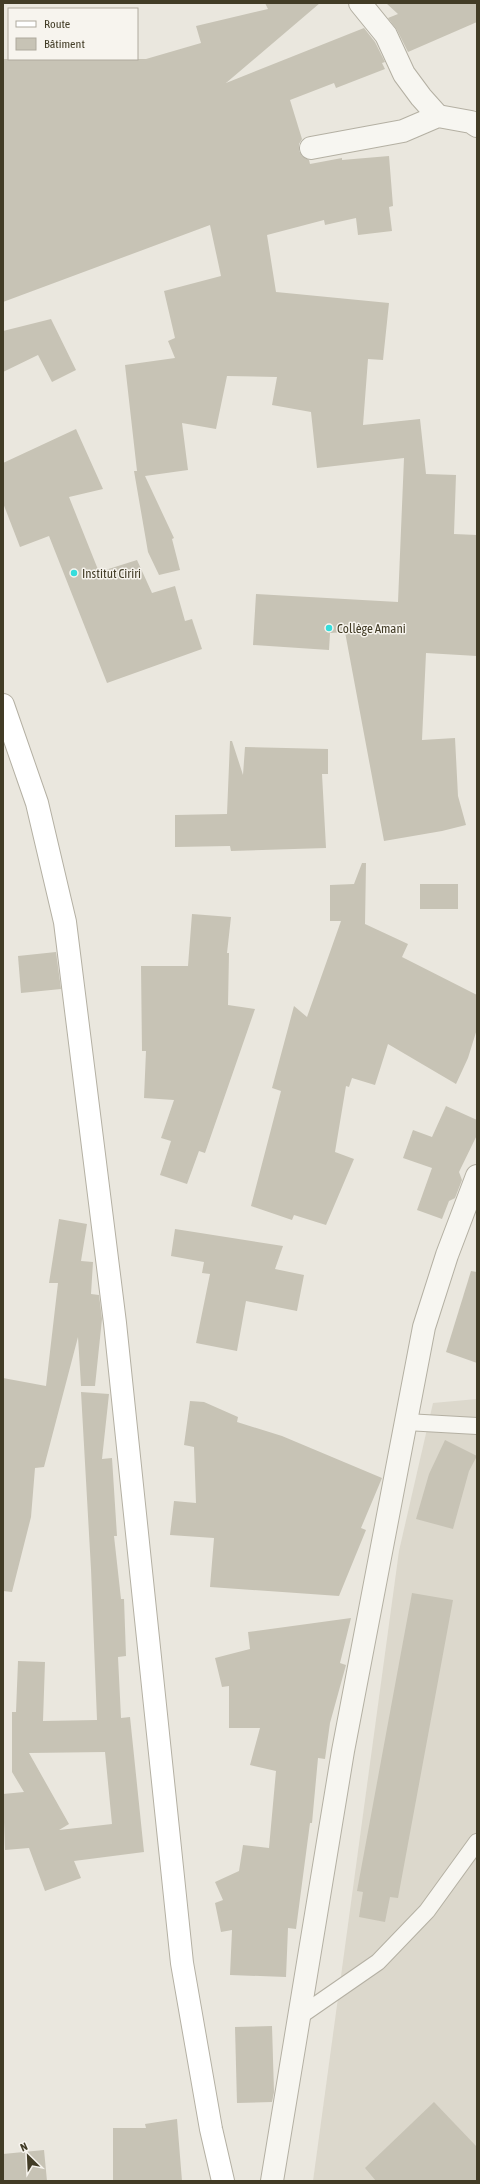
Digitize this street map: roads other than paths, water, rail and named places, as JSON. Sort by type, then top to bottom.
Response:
[{"type":"street","points":[[360,3],[386,34],[404,74],[421,97],[438,116]]},
{"type":"street","points":[[311,148],[403,131],[438,116],[471,122],[477,126]]},
{"type":"street","points":[[3,705],[37,803],[65,922],[115,1323],[182,1963],[211,2129],[224,2181]]},
{"type":"street","points":[[272,2181],[343,1751],[424,1327],[447,1255],[477,1176]]},
{"type":"lane","points":[[406,1422],[477,1426]]},
{"type":"lane","points":[[300,2016],[378,1962],[427,1910],[477,1842]]},
{"type":"place","name":"Institut Ciriri","points":[[74,573]]},
{"type":"place","name":"Collège Amani","points":[[329,628]]}]
